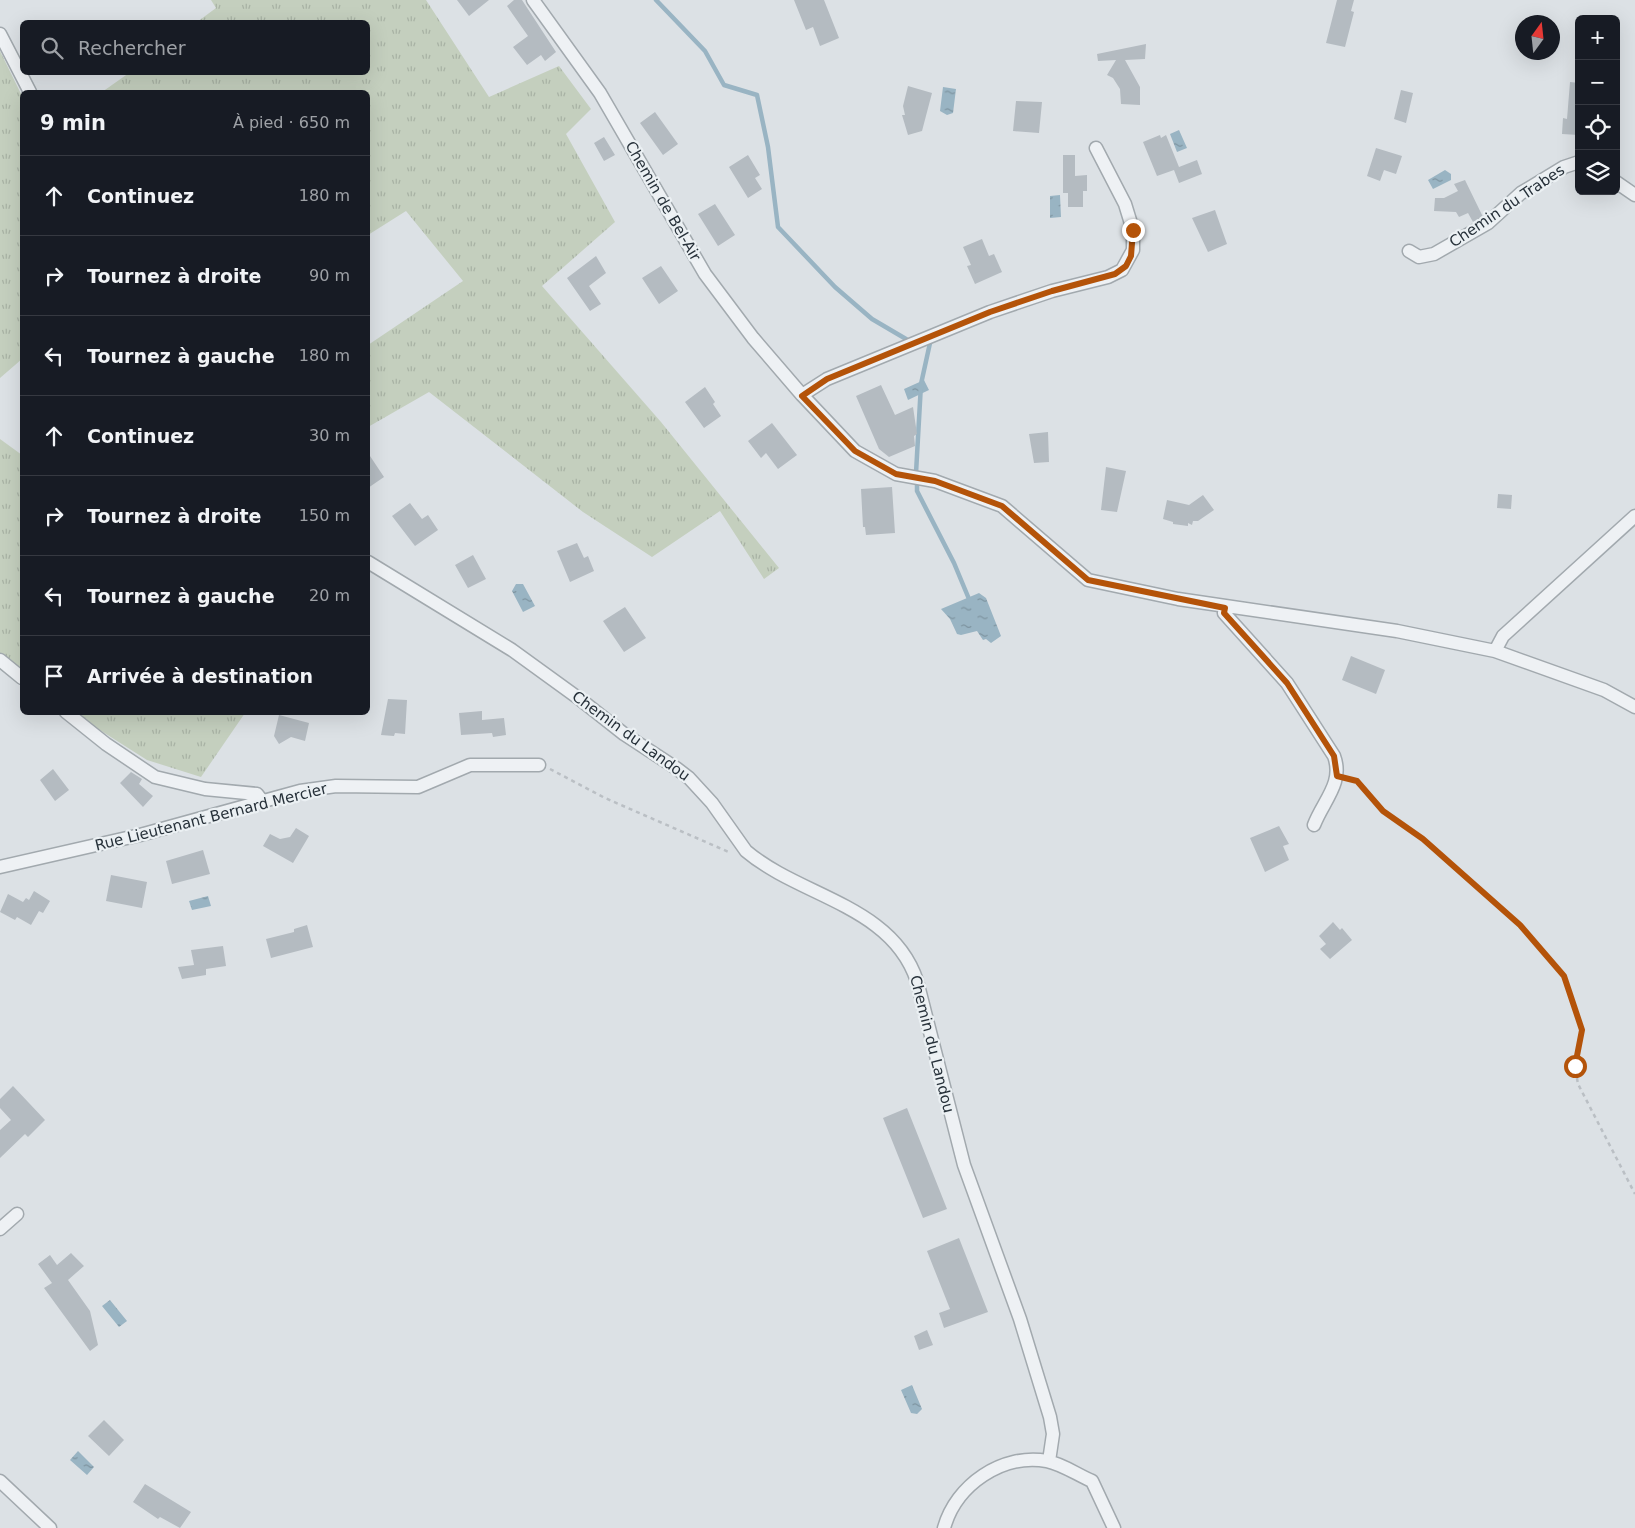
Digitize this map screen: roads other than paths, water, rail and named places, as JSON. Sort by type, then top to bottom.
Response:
[{"type":"street","name":"Chemin de Bel-Air","points":[[532,0],[600,93],[705,274],[753,338],[802,396],[855,451],[896,474],[935,481],[1002,506],[1088,580],[1225,608],[1397,631],[1495,651],[1604,690],[1635,707]]},
{"type":"street","points":[[0,34],[20,73]]},
{"type":"street","points":[[21,75],[29,90]]},
{"type":"street","points":[[802,396],[827,379],[990,312],[1052,291],[1108,277],[1122,270],[1133,250],[1133,230],[1121,194],[1096,148]]},
{"type":"street","name":"Chemin du Trabes","points":[[1409,251],[1419,257],[1434,254],[1488,222],[1510,201],[1542,180],[1564,167],[1575,163]]},
{"type":"street","points":[[1620,185],[1635,195]]},
{"type":"street","points":[[1495,651],[1503,636],[1635,516]]},
{"type":"street","name":"Chemin du Landou","points":[[370,563],[512,650],[624,734],[683,773],[712,803],[746,851],[781,875],[854,911],[900,948],[913,969],[964,1166],[1020,1319],[1050,1416],[1053,1434],[1049,1461]]},
{"type":"street","points":[[1225,608],[1224,613],[1287,683],[1334,756],[1337,776],[1330,797],[1314,825]]},
{"type":"street","points":[[0,660],[20,676]]},
{"type":"street","points":[[70,715],[106,744],[155,777],[205,789],[257,794],[264,802]]},
{"type":"street","name":"Rue Lieutenant Bernard Mercier","points":[[0,867],[140,836],[300,791],[336,786],[418,787],[429,784],[463,767],[477,764],[539,765]]},
{"type":"street","points":[[0,1229],[17,1214]]},
{"type":"street","points":[[944,1528],[955,1502],[970,1484],[982,1475],[1008,1464],[1034,1460],[1049,1461],[1092,1481],[1114,1528]]},
{"type":"street","points":[[0,1481],[50,1528]]},
{"type":"water","points":[[943,87],[956,89],[953,113],[947,115],[940,111]]},
{"type":"water","points":[[1179,130],[1187,148],[1177,152],[1170,134]]},
{"type":"water","points":[[1445,170],[1451,174],[1451,180],[1433,189],[1428,180]]},
{"type":"water","points":[[1060,195],[1061,217],[1050,218],[1050,196]]},
{"type":"water","points":[[924,380],[929,390],[908,400],[904,389]]},
{"type":"water","points":[[516,584],[523,584],[535,606],[523,612],[512,591]]},
{"type":"water","points":[[979,593],[986,598],[1001,636],[991,643],[986,639],[983,640],[977,631],[961,635],[957,634],[950,619],[941,609]]},
{"type":"water","points":[[208,896],[211,906],[192,910],[189,901]]},
{"type":"water","points":[[110,1300],[127,1321],[119,1327],[102,1306]]},
{"type":"water","points":[[912,1385],[922,1409],[917,1414],[911,1413],[901,1390]]},
{"type":"water","points":[[78,1451],[94,1467],[87,1475],[70,1460]]},
{"type":"waterway","points":[[656,0],[705,51],[724,85],[757,95],[768,147],[778,227],[835,287],[872,319],[906,339]]},
{"type":"waterway","points":[[916,473],[921,384],[930,343]]},
{"type":"waterway","points":[[917,485],[917,491],[954,563],[969,599]]}]
